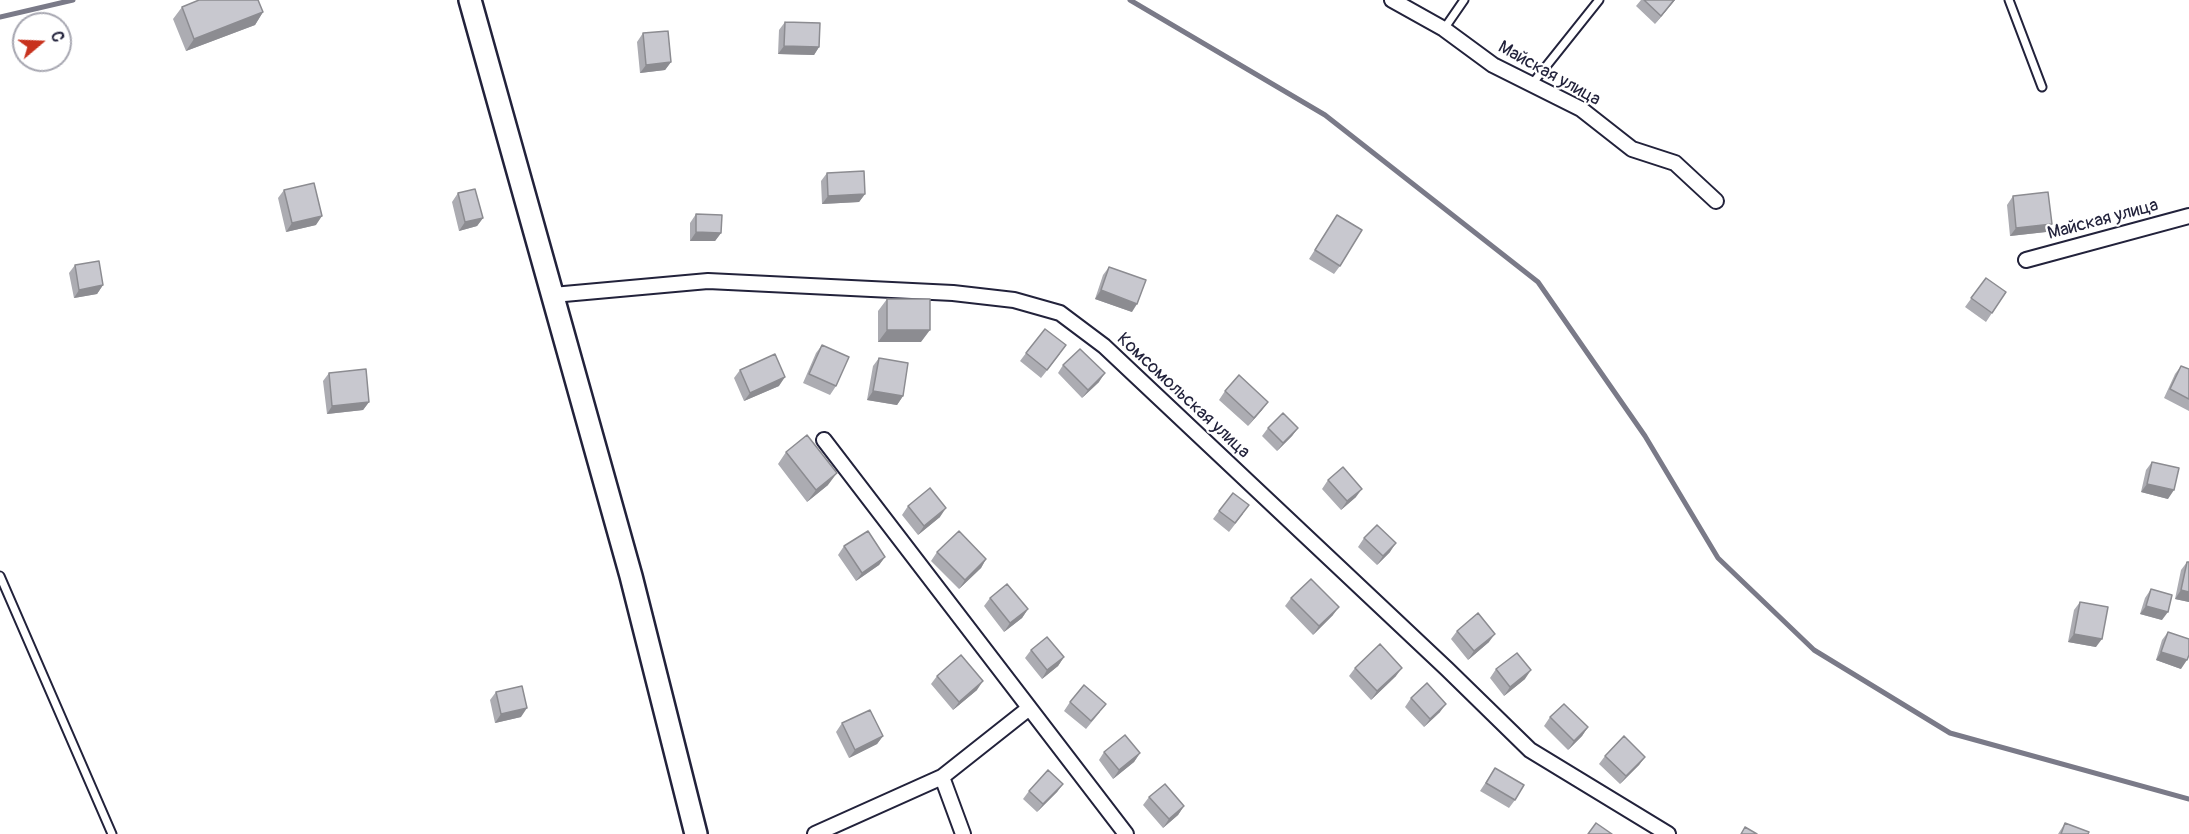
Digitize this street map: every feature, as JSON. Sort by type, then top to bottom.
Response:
[{"type":"main road","points":[[470,0],[631,576],[696,834]]},
{"type":"street","name":"Майская улица","points":[[1392,0],[1443,28],[1492,65],[1581,109],[1632,149],[1676,163],[1716,201]]},
{"type":"street","name":"Майская улица","points":[[2026,260],[2189,216]]},
{"type":"street","name":"Комсомольская улица","points":[[553,295],[708,281],[953,293],[1014,300],[1060,313],[1104,346],[1530,750],[1668,834]]},
{"type":"street","points":[[824,440],[1126,834]]},
{"type":"street","points":[[815,834],[942,777],[1028,709]]},
{"type":"street","points":[[942,777],[963,834]]},
{"type":"lane","points":[[1443,28],[1464,0]]},
{"type":"lane","points":[[1532,84],[1599,0]]},
{"type":"lane","points":[[2009,0],[2042,87]]},
{"type":"lane","points":[[0,576],[112,834]]},
{"type":"building","points":[[199,0],[258,0],[263,12],[194,39],[182,7]]},
{"type":"building","points":[[1644,0],[1674,0],[1661,16]]},
{"type":"building","points":[[785,22],[820,23],[819,47],[784,46]]},
{"type":"building","points":[[668,31],[671,62],[646,65],[643,33]]},
{"type":"building","points":[[864,171],[865,194],[828,196],[827,173]]},
{"type":"building","points":[[314,183],[322,216],[292,223],[284,190]]},
{"type":"building","points":[[475,189],[483,218],[465,222],[458,193]]},
{"type":"building","points":[[2048,192],[2052,224],[2016,228],[2013,196]]},
{"type":"building","points":[[696,214],[722,215],[721,233],[696,232]]},
{"type":"building","points":[[1337,215],[1362,230],[1340,266],[1315,250]]},
{"type":"building","points":[[99,261],[103,285],[79,290],[75,265]]},
{"type":"building","points":[[1109,267],[1146,280],[1137,304],[1101,290]]},
{"type":"building","points":[[1986,278],[2006,292],[1992,313],[1971,298]]},
{"type":"building","points":[[887,299],[930,299],[930,330],[887,330]]},
{"type":"building","points":[[1045,329],[1066,345],[1047,370],[1026,353]]},
{"type":"building","points":[[822,345],[849,357],[836,386],[809,374]]},
{"type":"building","points":[[1080,349],[1105,373],[1088,390],[1063,365]]},
{"type":"building","points":[[775,354],[785,377],[750,393],[740,370]]},
{"type":"building","points":[[879,358],[908,363],[903,396],[873,391]]},
{"type":"building","points":[[2181,366],[2189,369],[2189,399],[2170,389]]},
{"type":"building","points":[[366,369],[369,402],[332,406],[329,373]]},
{"type":"building","points":[[1239,375],[1268,402],[1254,418],[1225,391]]},
{"type":"building","points":[[1283,413],[1298,428],[1283,443],[1268,428]]},
{"type":"building","points":[[807,435],[837,473],[816,490],[786,452]]},
{"type":"building","points":[[2152,462],[2179,468],[2174,490],[2147,484]]},
{"type":"building","points":[[1343,467],[1362,489],[1347,501],[1328,480]]},
{"type":"building","points":[[930,488],[946,508],[924,526],[908,506]]},
{"type":"building","points":[[1233,493],[1249,505],[1235,523],[1219,511]]},
{"type":"building","points":[[1377,525],[1396,543],[1383,556],[1364,538]]},
{"type":"building","points":[[868,531],[885,557],[862,573],[844,546]]},
{"type":"building","points":[[959,531],[986,559],[965,580],[937,552]]},
{"type":"building","points":[[2187,562],[2189,562],[2189,592],[2181,590]]},
{"type":"building","points":[[1311,579],[1339,607],[1319,626],[1291,598]]},
{"type":"building","points":[[1007,584],[1028,609],[1010,623],[990,598]]},
{"type":"building","points":[[2151,589],[2172,595],[2168,612],[2146,606]]},
{"type":"building","points":[[2080,602],[2108,607],[2102,639],[2074,634]]},
{"type":"building","points":[[1478,613],[1495,634],[1474,651],[1457,631]]},
{"type":"building","points":[[2168,632],[2189,639],[2187,660],[2161,652]]},
{"type":"building","points":[[1047,637],[1064,657],[1047,670],[1031,650]]},
{"type":"building","points":[[1380,644],[1402,668],[1377,691],[1355,668]]},
{"type":"building","points":[[1517,653],[1531,670],[1510,687],[1496,669]]},
{"type":"building","points":[[961,655],[983,681],[959,702],[937,676]]},
{"type":"building","points":[[1427,683],[1446,704],[1430,719],[1411,698]]},
{"type":"building","points":[[1084,685],[1106,704],[1091,721],[1070,702]]},
{"type":"building","points":[[522,686],[527,708],[501,714],[496,692]]},
{"type":"building","points":[[1564,704],[1588,727],[1574,741],[1550,717]]},
{"type":"building","points":[[870,710],[883,736],[855,750],[842,723]]},
{"type":"building","points":[[1125,735],[1140,753],[1119,770],[1104,752]]},
{"type":"building","points":[[1624,736],[1645,757],[1626,776],[1605,756]]},
{"type":"building","points":[[1495,768],[1524,785],[1515,800],[1486,783]]},
{"type":"building","points":[[1048,770],[1063,784],[1043,804],[1029,791]]},
{"type":"building","points":[[1165,784],[1184,806],[1169,819],[1149,797]]},
{"type":"building","points":[[1596,823],[1612,834],[1588,834]]},
{"type":"building","points":[[2065,823],[2089,832],[2088,834],[2061,834]]},
{"type":"building","points":[[1745,827],[1757,834],[1741,834]]},
{"type":"waterway","points":[[0,17],[73,0]]},
{"type":"waterway","points":[[1130,0],[1325,115],[1538,282],[1645,436],[1718,558],[1814,650],[1950,733],[2189,799]]}]
